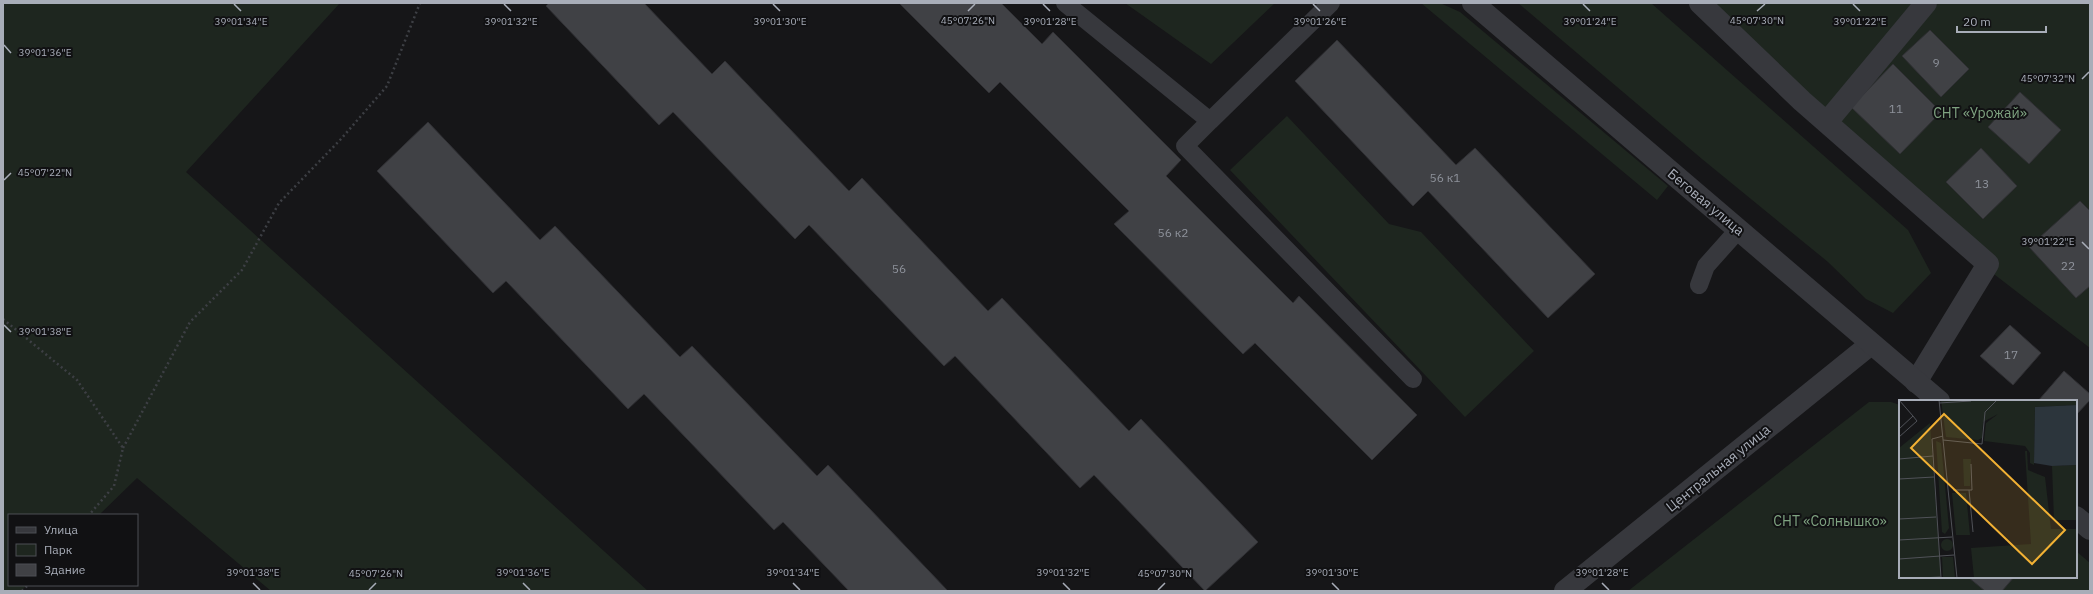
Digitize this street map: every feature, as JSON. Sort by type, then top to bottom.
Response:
[{"type":"street","name":"Беговая улица","points":[[1473,3],[1938,400]]},
{"type":"street","points":[[1700,3],[1828,122],[1988,264],[1916,382]]},
{"type":"street","points":[[1828,122],[1926,3]]},
{"type":"street","name":"Центральная улица","points":[[1565,591],[1872,344]]},
{"type":"street","points":[[2077,518],[2090,529]]},
{"type":"lane","points":[[1065,3],[1210,121]]},
{"type":"lane","points":[[1331,3],[1185,146],[1413,379]]},
{"type":"lane","points":[[1700,285],[1706,266],[1739,229]]},
{"type":"path","points":[[90,514],[114,486],[123,448],[190,322],[242,270],[279,203],[341,139],[388,86],[420,3]]},
{"type":"path","points":[[3,319],[77,380],[123,448]]},
{"type":"green space","points":[[3,3],[340,3],[186,172],[648,591],[271,591],[137,478],[100,514],[8,514],[8,586],[26,586],[21,591],[3,591]]},
{"type":"green space","points":[[1125,3],[1275,3],[1211,64]]},
{"type":"green space","points":[[1421,3],[1440,3],[1460,12],[1668,186],[1657,200]]},
{"type":"green space","points":[[1518,3],[1651,3],[1908,230],[1931,273],[1893,313],[1866,299],[1828,262],[1702,159]]},
{"type":"green space","name":"СНТ «Урожай»","points":[[1697,3],[2090,3],[2090,348],[1986,268]]},
{"type":"green space","points":[[1287,116],[1389,224],[1421,232],[1534,351],[1465,417],[1230,170]]},
{"type":"green space","name":"СНТ «Солнышко»","points":[[1869,402],[1891,402],[1899,405],[1899,578],[2077,578],[2077,552],[2090,563],[2090,591],[1628,591]]},
{"type":"building","points":[[549,3],[644,3],[712,74],[725,61],[849,191],[862,178],[988,311],[1002,298],[1129,431],[1141,419],[1258,542],[1205,591],[1094,475],[1080,488],[955,356],[944,366],[809,225],[795,239],[673,112],[659,125],[546,6]]},
{"type":"building","points":[[899,3],[1001,3],[1042,44],[1053,32],[1181,160],[1166,176],[1293,303],[1299,296],[1417,415],[1372,460],[1255,343],[1243,354],[1114,224],[1129,211],[1000,82],[989,93]]},
{"type":"building","points":[[1930,30],[1969,69],[1941,97],[1902,56]]},
{"type":"building","points":[[1337,40],[1456,165],[1475,148],[1595,274],[1548,318],[1428,191],[1413,206],[1295,81]]},
{"type":"building","points":[[1893,64],[1941,112],[1900,154],[1851,107]]},
{"type":"building","points":[[2020,92],[2061,130],[2029,164],[1988,127]]},
{"type":"building","points":[[428,122],[540,240],[555,226],[680,357],[692,346],[817,476],[828,465],[948,591],[849,591],[783,522],[774,530],[644,394],[628,409],[506,281],[493,293],[377,171]]},
{"type":"building","points":[[1981,148],[2017,186],[1983,219],[1946,182]]},
{"type":"building","points":[[2080,201],[2090,211],[2090,286],[2076,298],[2029,247]]},
{"type":"building","points":[[2010,325],[2041,353],[2013,385],[1980,356]]},
{"type":"building","points":[[2064,371],[2090,394],[2090,400],[2077,414],[2077,400],[2039,400]]},
{"type":"building","points":[[1969,578],[2013,578],[2002,591],[1985,591]]}]
